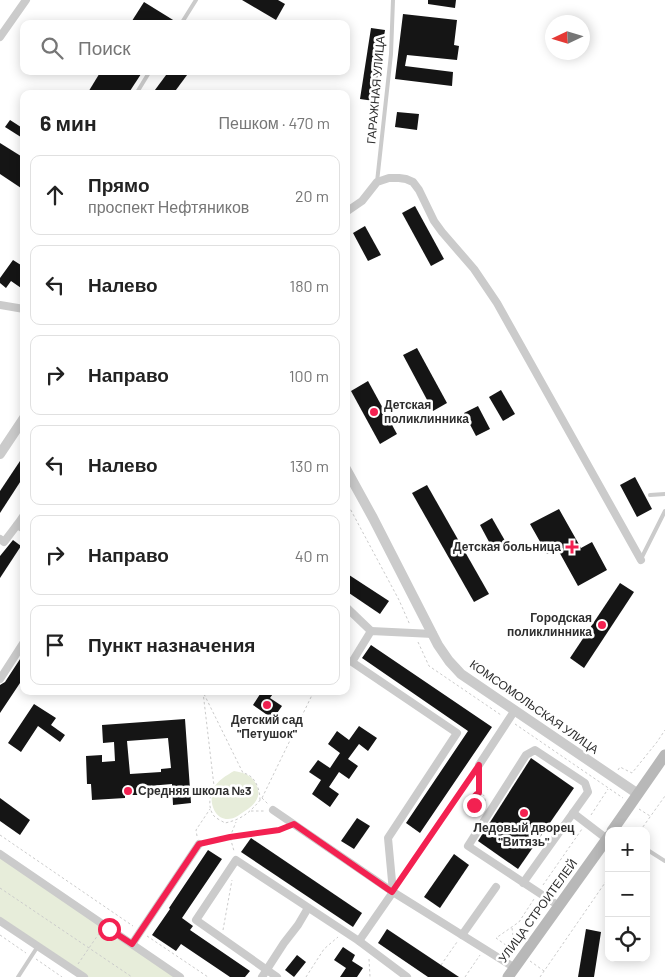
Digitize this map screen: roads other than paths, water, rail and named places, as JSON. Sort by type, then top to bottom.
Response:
[{"type":"main road","name":"УЛИЦА СТРОИТЕЛЕЙ","points":[[616,827],[665,755]]},
{"type":"main road","name":"УЛИЦА СТРОИТЕЛЕЙ","points":[[511,972],[605,842]]},
{"type":"street","points":[[0,37],[26,0]]},
{"type":"street","points":[[350,209],[362,201],[377,182],[388,178],[406,179],[413,182],[434,221],[474,269],[497,303],[641,560]]},
{"type":"street","points":[[0,305],[20,308]]},
{"type":"street","points":[[0,454],[20,424]]},
{"type":"street","name":"КОМСОМОЛЬСКАЯ УЛИЦА","points":[[350,475],[432,634],[449,661],[461,674],[638,794]]},
{"type":"street","points":[[0,540],[4,542],[20,527]]},
{"type":"street","points":[[350,611],[371,631],[432,634]]},
{"type":"street","points":[[359,941],[392,892],[388,838],[457,733],[352,662],[371,631]]},
{"type":"street","points":[[0,679],[3,668],[20,647]]},
{"type":"street","points":[[479,765],[515,710]]},
{"type":"street","points":[[523,883],[588,792],[585,783],[535,750],[526,755],[468,846],[523,883],[558,906]]},
{"type":"street","points":[[273,810],[392,892],[484,948],[511,972]]},
{"type":"street","points":[[573,813],[586,823],[605,830]]},
{"type":"street","points":[[132,944],[199,844]]},
{"type":"street","points":[[0,854],[180,977]]},
{"type":"street","points":[[278,977],[264,974],[222,938],[196,920],[236,860],[359,941],[406,977]]},
{"type":"street","points":[[462,936],[496,887]]},
{"type":"street","points":[[264,974],[308,908]]},
{"type":"street","points":[[0,921],[79,975]]},
{"type":"lane","points":[[184,20],[196,0]]},
{"type":"lane","name":"ГАРАЖНАЯ УЛИЦА","points":[[377,182],[391,54],[393,0]]},
{"type":"lane","points":[[138,90],[148,75]]},
{"type":"lane","points":[[650,495],[665,494]]},
{"type":"lane","points":[[641,560],[665,511]]},
{"type":"lane","points":[[650,852],[665,861]]},
{"type":"lane","points":[[18,977],[38,946]]},
{"type":"place","name":"Детская поликлинника","points":[[374,412]]},
{"type":"place","name":"Детская больница","points":[[572,547]]},
{"type":"place","name":"Городская поликлинника","points":[[602,625]]},
{"type":"place","name":"Детский сад \"Петушок\"","points":[[267,705]]},
{"type":"place","name":"Средняя школа №3","points":[[128,791]]},
{"type":"place","name":"Ледовый дворец \"Витязь\"","points":[[524,813]]}]
